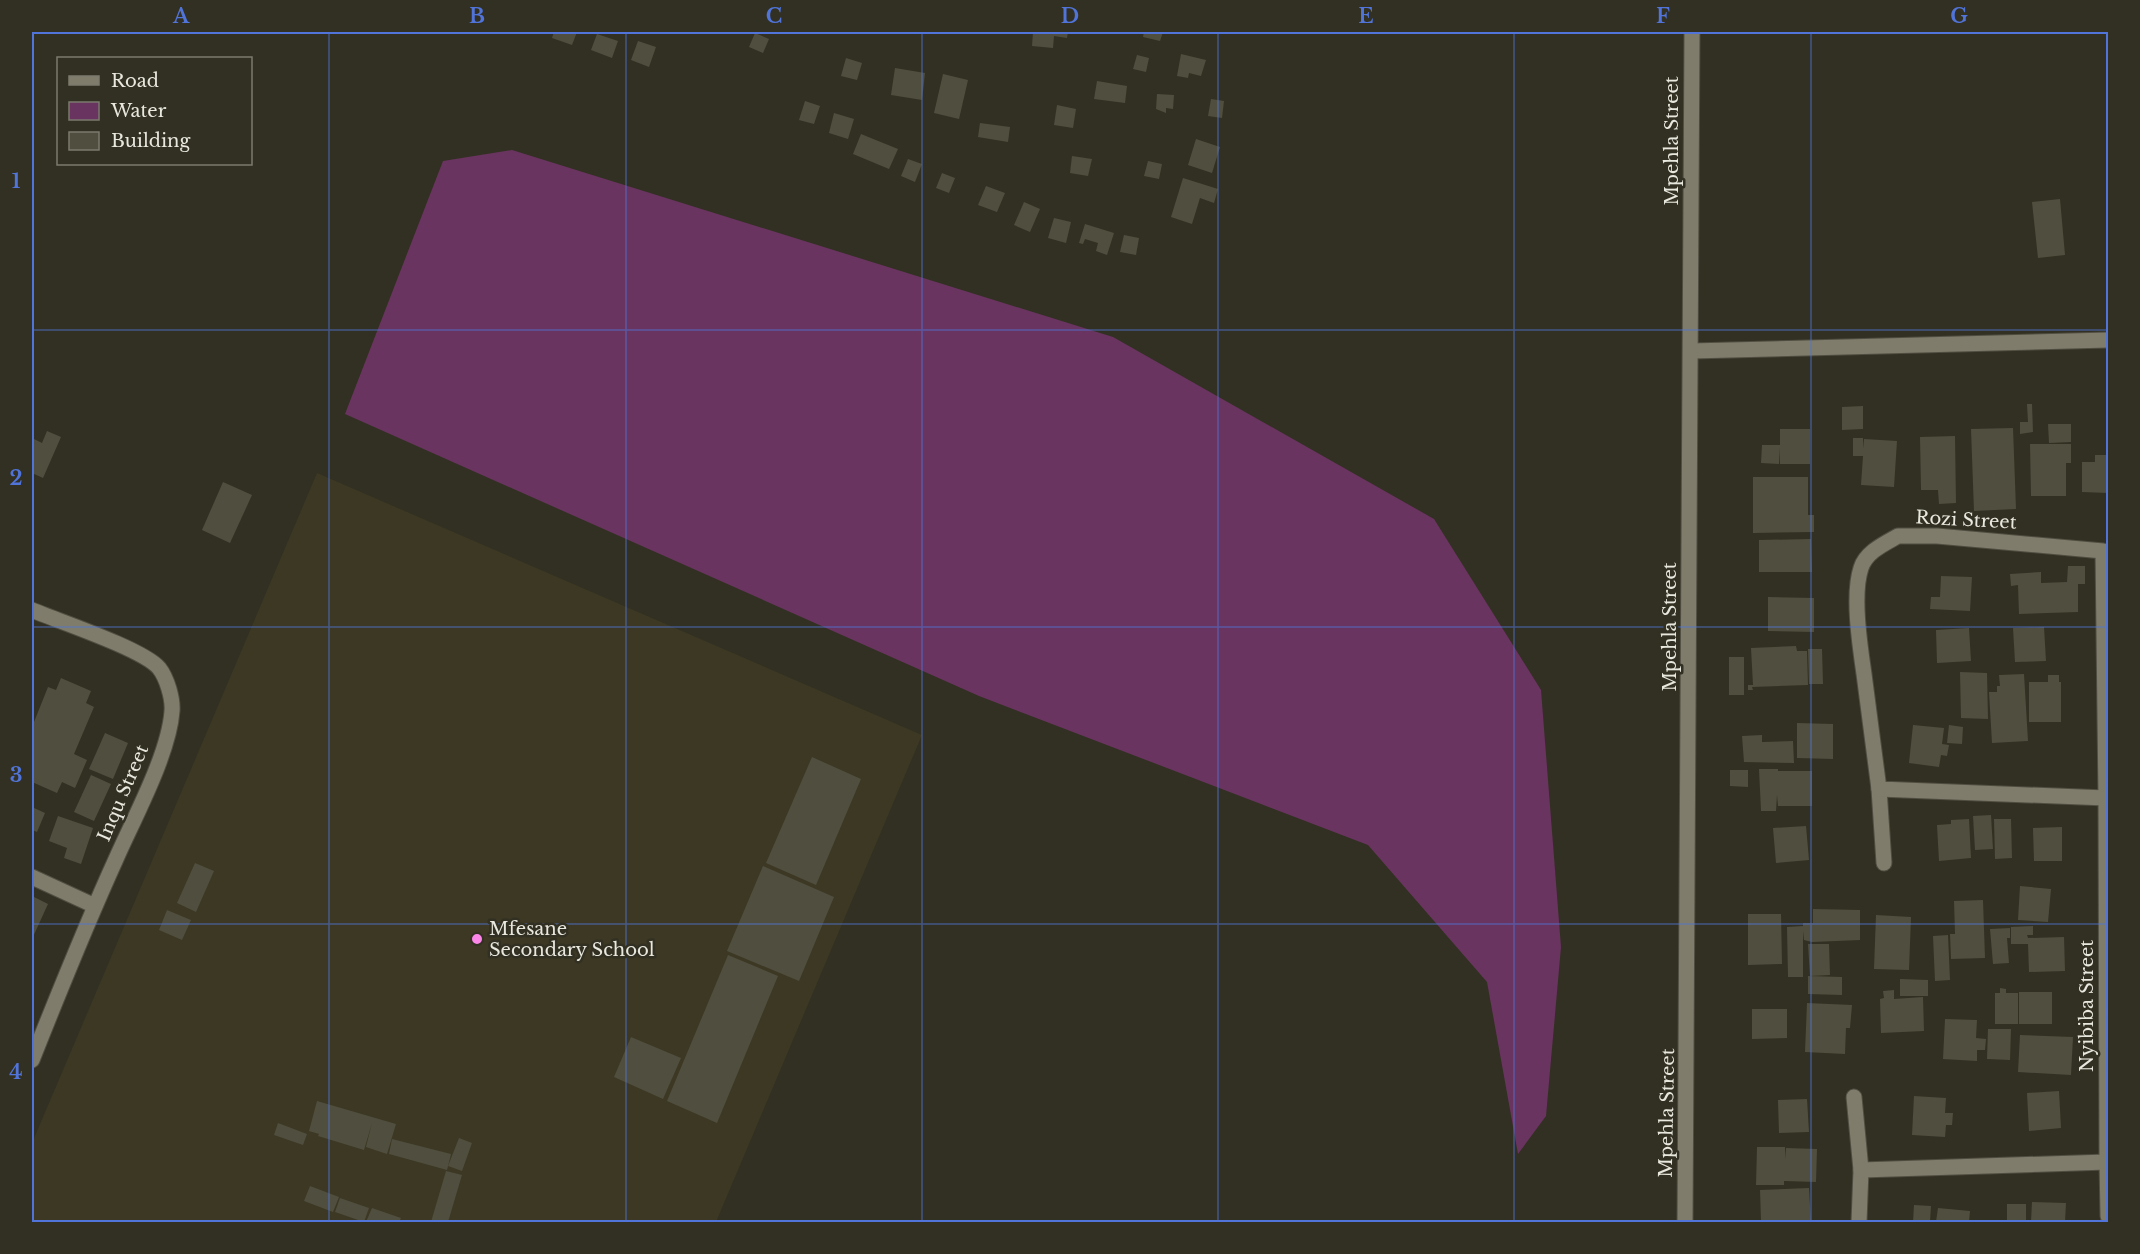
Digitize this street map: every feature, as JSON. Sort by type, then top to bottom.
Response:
[{"type":"street","name":"Mpehla Street","points":[[1685,1222],[1692,32]]},
{"type":"street","points":[[1690,351],[2109,340]]},
{"type":"street","name":"Rozi Street","points":[[1884,864],[1879,789],[1858,619],[1858,592],[1860,569],[1866,557],[1881,545],[1898,536],[1937,536],[2106,551],[2107,798]]},
{"type":"street","name":"Inqu Street","points":[[32,610],[139,654],[159,668],[168,687],[173,709],[169,731],[157,765],[95,906],[32,1060]]},
{"type":"street","points":[[1879,789],[2107,798]]},
{"type":"street","name":"Nyibiba Street","points":[[2107,798],[2106,1162],[2109,1216]]},
{"type":"street","points":[[32,877],[95,906]]},
{"type":"street","points":[[1854,1097],[1861,1170],[1859,1222]]},
{"type":"street","points":[[1861,1170],[2106,1162]]},
{"type":"shaded area","name":"Mfesane Secondary School","points":[[317,473],[922,735],[716,1222],[32,1222],[32,1143]]},
{"type":"water","points":[[512,150],[1113,337],[1434,519],[1541,690],[1561,947],[1546,1116],[1518,1154],[1487,982],[1368,845],[979,696],[345,414],[443,161]]},
{"type":"building","points":[[554,32],[577,32],[572,45],[552,38]]},
{"type":"building","points":[[1033,32],[1068,32],[1067,38],[1054,36],[1053,48],[1032,46]]},
{"type":"building","points":[[1144,32],[1163,32],[1160,41],[1143,37]]},
{"type":"building","points":[[755,33],[769,39],[763,53],[749,47]]},
{"type":"building","points":[[597,34],[618,41],[612,58],[591,50]]},
{"type":"building","points":[[638,41],[656,47],[649,67],[631,60]]},
{"type":"building","points":[[1181,54],[1206,60],[1201,76],[1189,73],[1188,78],[1177,76]]},
{"type":"building","points":[[1137,55],[1149,58],[1146,72],[1133,69]]},
{"type":"building","points":[[846,58],[862,63],[857,80],[841,76]]},
{"type":"building","points":[[895,68],[925,73],[922,100],[891,95]]},
{"type":"building","points":[[943,74],[968,80],[959,119],[934,113]]},
{"type":"building","points":[[1097,81],[1127,86],[1125,103],[1094,99]]},
{"type":"building","points":[[1157,94],[1174,95],[1173,109],[1166,108],[1166,113],[1156,109]]},
{"type":"building","points":[[1211,99],[1224,101],[1222,118],[1208,116]]},
{"type":"building","points":[[805,101],[820,106],[814,124],[799,120]]},
{"type":"building","points":[[1057,105],[1076,109],[1073,128],[1054,125]]},
{"type":"building","points":[[834,113],[854,119],[848,139],[829,133]]},
{"type":"building","points":[[980,123],[1010,127],[1008,142],[978,137]]},
{"type":"building","points":[[861,134],[898,149],[889,169],[853,154]]},
{"type":"building","points":[[1196,139],[1220,147],[1212,173],[1188,165]]},
{"type":"building","points":[[1072,156],[1092,159],[1088,176],[1070,173]]},
{"type":"building","points":[[908,159],[922,164],[915,182],[901,176]]},
{"type":"building","points":[[1148,161],[1162,164],[1159,179],[1144,176]]},
{"type":"building","points":[[942,173],[955,178],[949,193],[936,188]]},
{"type":"building","points":[[1183,178],[1218,189],[1214,203],[1200,198],[1192,224],[1171,217]]},
{"type":"building","points":[[986,186],[1005,193],[997,212],[978,205]]},
{"type":"building","points":[[2060,199],[2065,255],[2038,258],[2032,202]]},
{"type":"building","points":[[1024,202],[1040,209],[1030,232],[1014,225]]},
{"type":"building","points":[[1054,218],[1071,222],[1066,243],[1048,238]]},
{"type":"building","points":[[1085,224],[1114,233],[1107,255],[1096,251],[1098,243],[1085,239],[1083,244],[1079,243]]},
{"type":"building","points":[[1124,235],[1139,238],[1136,255],[1120,252]]},
{"type":"building","points":[[2027,404],[2032,404],[2033,432],[2020,434],[2020,422],[2028,422]]},
{"type":"building","points":[[1863,406],[1863,429],[1842,430],[1842,407]]},
{"type":"building","points":[[2048,424],[2071,424],[2071,442],[2049,443]]},
{"type":"building","points":[[2013,428],[2016,509],[1974,511],[1971,429]]},
{"type":"building","points":[[1780,429],[1810,429],[1810,464],[1780,464],[1780,448],[1779,464],[1761,463],[1762,445],[1780,445]]},
{"type":"building","points":[[47,431],[61,437],[43,478],[32,473],[32,438],[42,443]]},
{"type":"building","points":[[1955,436],[1956,503],[1939,504],[1938,490],[1921,490],[1920,437]]},
{"type":"building","points":[[1853,438],[1863,438],[1863,449],[1864,439],[1897,441],[1894,487],[1861,485],[1863,456],[1853,456]]},
{"type":"building","points":[[2030,444],[2071,444],[2071,463],[2066,463],[2066,496],[2031,496]]},
{"type":"building","points":[[2095,455],[2106,455],[2108,493],[2082,492],[2082,462],[2095,462]]},
{"type":"building","points":[[1753,477],[1808,477],[1808,515],[1814,515],[1814,532],[1753,533]]},
{"type":"building","points":[[223,482],[252,495],[230,543],[202,530]]},
{"type":"building","points":[[1811,539],[1812,572],[1759,572],[1759,540]]},
{"type":"building","points":[[2068,566],[2085,566],[2085,584],[2078,584],[2078,612],[2019,614],[2018,585],[2011,586],[2010,574],[2041,572],[2041,583],[2067,582]]},
{"type":"building","points":[[1941,576],[1972,577],[1970,611],[1930,609],[1931,597],[1940,597]]},
{"type":"building","points":[[1768,597],[1814,598],[1814,632],[1768,631]]},
{"type":"building","points":[[2044,627],[2046,661],[2015,662],[2013,628]]},
{"type":"building","points":[[1969,628],[1971,661],[1937,663],[1936,630]]},
{"type":"building","points":[[1796,646],[1797,651],[1807,651],[1808,685],[1752,687],[1753,690],[1748,690],[1748,685],[1753,685],[1751,648]]},
{"type":"building","points":[[1808,649],[1822,649],[1823,684],[1809,684]]},
{"type":"building","points":[[1729,657],[1744,657],[1744,695],[1729,695]]},
{"type":"building","points":[[1960,672],[1987,673],[1988,719],[1961,718]]},
{"type":"building","points":[[2024,674],[2028,741],[1992,743],[1989,692],[1997,692],[1997,686],[2000,686],[1999,675]]},
{"type":"building","points":[[2048,675],[2059,675],[2059,682],[2061,682],[2061,722],[2029,722],[2029,682],[2048,682]]},
{"type":"building","points":[[61,678],[91,691],[86,703],[94,707],[74,754],[87,760],[75,788],[62,782],[57,793],[32,782],[32,727],[48,687],[56,690]]},
{"type":"building","points":[[1797,723],[1833,724],[1833,759],[1797,758]]},
{"type":"building","points":[[1913,725],[1944,728],[1942,744],[1949,745],[1947,756],[1941,755],[1939,767],[1909,763]]},
{"type":"building","points":[[1949,725],[1963,727],[1962,744],[1947,743]]},
{"type":"building","points":[[105,733],[128,743],[113,779],[89,769]]},
{"type":"building","points":[[1762,735],[1762,742],[1793,741],[1794,763],[1744,762],[1742,736]]},
{"type":"building","points":[[812,757],[861,779],[816,885],[766,863]]},
{"type":"building","points":[[1759,769],[1812,771],[1812,806],[1778,806],[1777,795],[1776,811],[1761,811]]},
{"type":"building","points":[[1730,770],[1748,770],[1748,787],[1730,786]]},
{"type":"building","points":[[91,775],[111,784],[94,821],[74,812]]},
{"type":"building","points":[[32,807],[45,813],[37,832],[32,830]]},
{"type":"building","points":[[1991,815],[1993,849],[1975,850],[1973,816]]},
{"type":"building","points":[[58,816],[93,828],[81,864],[64,858],[67,848],[49,841]]},
{"type":"building","points":[[1969,819],[1971,858],[1939,861],[1937,825],[1951,824],[1951,820]]},
{"type":"building","points":[[1994,819],[2011,819],[2012,858],[1995,859]]},
{"type":"building","points":[[1806,826],[1809,860],[1776,863],[1773,828]]},
{"type":"building","points":[[2062,827],[2062,861],[2034,861],[2033,828]]},
{"type":"building","points":[[195,863],[214,871],[196,912],[177,903]]},
{"type":"building","points":[[763,866],[834,897],[799,981],[727,951]]},
{"type":"building","points":[[2020,886],[2051,889],[2048,922],[2018,920]]},
{"type":"building","points":[[32,896],[48,904],[32,939]]},
{"type":"building","points":[[1983,900],[1985,958],[1951,959],[1950,934],[1955,934],[1954,901]]},
{"type":"building","points":[[1813,909],[1860,910],[1860,940],[1812,942],[1804,940],[1803,931],[1803,977],[1788,977],[1787,927],[1813,923]]},
{"type":"building","points":[[167,910],[191,920],[182,940],[159,930]]},
{"type":"building","points":[[1748,914],[1781,914],[1782,964],[1748,965]]},
{"type":"building","points":[[1876,915],[1911,917],[1909,970],[1874,969]]},
{"type":"building","points":[[2033,926],[2033,935],[2027,935],[2028,938],[2064,937],[2065,971],[2029,972],[2028,944],[2011,944],[2011,927]]},
{"type":"building","points":[[2010,928],[2010,938],[2007,938],[2009,963],[1993,964],[1990,929]]},
{"type":"building","points":[[1948,935],[1950,980],[1935,981],[1933,936]]},
{"type":"building","points":[[1808,944],[1829,944],[1830,975],[1810,976]]},
{"type":"building","points":[[728,955],[778,976],[717,1123],[667,1101]]},
{"type":"building","points":[[1808,976],[1842,977],[1842,995],[1808,994]]},
{"type":"building","points":[[1900,979],[1928,980],[1928,996],[1900,996]]},
{"type":"building","points":[[2000,988],[2006,989],[2006,993],[2018,993],[2018,1024],[1995,1024],[1995,993],[2000,993]]},
{"type":"building","points":[[1894,990],[1894,999],[1923,997],[1924,1031],[1881,1033],[1880,999],[1884,998],[1883,991]]},
{"type":"building","points":[[2019,992],[2052,992],[2052,1024],[2019,1024]]},
{"type":"building","points":[[1807,1003],[1852,1005],[1850,1028],[1846,1028],[1845,1054],[1805,1052]]},
{"type":"building","points":[[1752,1009],[1787,1009],[1787,1038],[1752,1039]]},
{"type":"building","points":[[1945,1019],[1977,1020],[1976,1038],[1986,1039],[1985,1050],[1977,1050],[1977,1061],[1943,1059]]},
{"type":"building","points":[[1988,1029],[2011,1029],[2010,1060],[1987,1059]]},
{"type":"building","points":[[2020,1035],[2073,1037],[2071,1075],[2018,1072]]},
{"type":"building","points":[[631,1037],[681,1058],[663,1099],[614,1077]]},
{"type":"building","points":[[2059,1091],[2061,1128],[2029,1131],[2027,1093]]},
{"type":"building","points":[[1914,1096],[1946,1098],[1945,1113],[1953,1113],[1952,1125],[1946,1125],[1945,1137],[1912,1135]]},
{"type":"building","points":[[1807,1099],[1809,1132],[1779,1133],[1778,1100]]},
{"type":"building","points":[[317,1101],[396,1124],[387,1154],[366,1147],[372,1123],[364,1150],[309,1131]]},
{"type":"building","points":[[278,1123],[307,1134],[303,1145],[274,1135]]},
{"type":"building","points":[[459,1138],[472,1143],[462,1171],[448,1166]]},
{"type":"building","points":[[392,1139],[451,1154],[447,1170],[389,1154]]},
{"type":"building","points":[[1757,1147],[1785,1147],[1785,1159],[1786,1148],[1817,1149],[1816,1182],[1784,1181],[1784,1185],[1756,1185]]},
{"type":"building","points":[[446,1171],[462,1175],[448,1222],[431,1222]]},
{"type":"building","points":[[310,1186],[339,1197],[333,1212],[304,1201]]},
{"type":"building","points":[[1809,1188],[1811,1222],[1761,1222],[1760,1190]]},
{"type":"building","points":[[340,1198],[369,1208],[364,1222],[335,1212]]},
{"type":"building","points":[[2032,1202],[2066,1203],[2065,1222],[2031,1222]]},
{"type":"building","points":[[2007,1204],[2026,1204],[2026,1221],[2007,1221]]},
{"type":"building","points":[[1914,1205],[1931,1206],[1930,1222],[1913,1222]]},
{"type":"building","points":[[372,1208],[401,1218],[399,1222],[366,1222]]},
{"type":"building","points":[[1938,1208],[1970,1211],[1969,1222],[1936,1222]]},
{"type":"place","name":"Mfesane Secondary School","points":[[477,939]]}]
